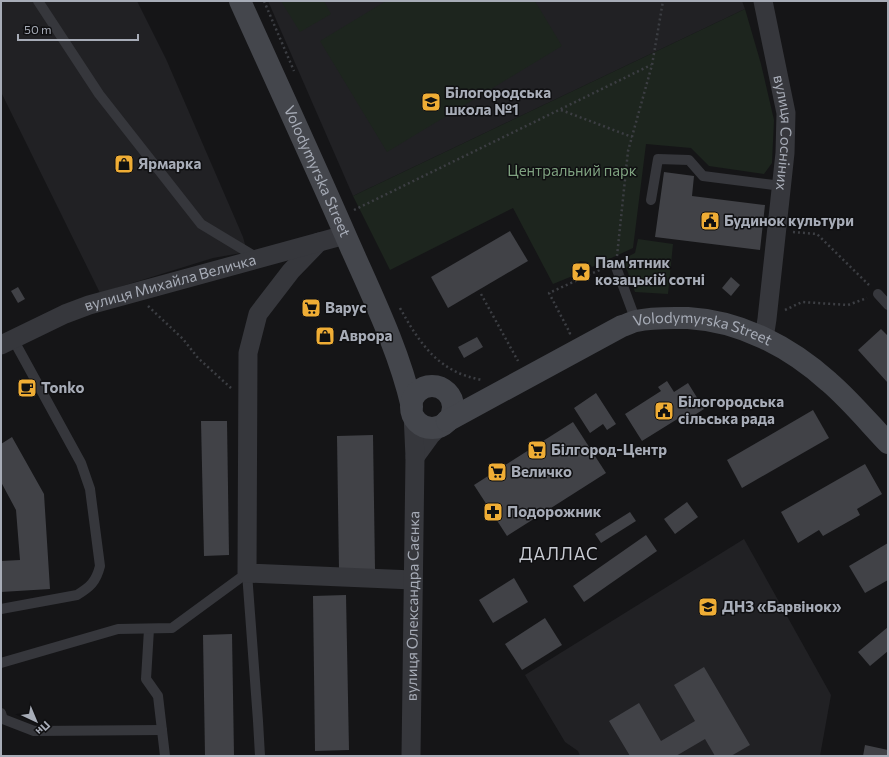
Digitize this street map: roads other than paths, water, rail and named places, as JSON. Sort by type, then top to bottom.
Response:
[{"type":"main road","name":"Volodymyrska Street","points":[[240,1],[342,226],[392,342],[412,410]]},
{"type":"main road","name":"Volodymyrska Street","points":[[392,342],[428,380],[443,389],[475,395],[622,326],[636,321],[671,318],[698,319],[766,328],[830,382],[888,444]]},
{"type":"main road","points":[[433,386],[443,389],[450,396],[452,402],[453,409],[451,416],[444,423],[434,427],[427,427],[421,424],[416,419],[412,410],[412,400],[415,394],[426,387],[433,386]]},
{"type":"main road","name":"Volodymyrska Street","points":[[444,423],[490,388]]},
{"type":"street","name":"вулиця Сосніних","points":[[763,1],[786,113],[782,186],[766,328]]},
{"type":"street","name":"вулиця Михайла Величка","points":[[7,342],[65,314],[89,306],[319,242],[342,226]]},
{"type":"street","points":[[319,242],[291,271],[258,314],[248,353],[249,405],[247,573],[413,580]]},
{"type":"street","name":"вулиця Олександра Саєнка","points":[[411,756],[415,457],[412,410]]},
{"type":"street","points":[[415,457],[431,435],[444,423]]},
{"type":"lane","points":[[38,1],[99,94],[201,224],[259,259]]},
{"type":"lane","points":[[651,200],[658,159],[689,160],[703,176],[782,186]]},
{"type":"lane","points":[[616,267],[636,321]]},
{"type":"lane","points":[[878,294],[888,304]]},
{"type":"lane","points":[[1,609],[77,595],[87,589],[97,578],[100,566],[90,489],[81,463],[7,342]]},
{"type":"lane","points":[[1,663],[118,629],[172,628],[247,573]]},
{"type":"lane","points":[[247,573],[260,756]]},
{"type":"lane","points":[[149,629],[146,679],[158,696],[165,756]]},
{"type":"lane","points":[[1,713],[3,719],[34,731],[162,730]]},
{"type":"place","name":"Білогородська школа №1","points":[[431,102]]},
{"type":"place","name":"Ярмарка","points":[[124,164]]},
{"type":"place","name":"Будинок культури","points":[[710,221]]},
{"type":"place","name":"Пам'ятник козацькій сотні","points":[[581,272]]},
{"type":"place","name":"Варус","points":[[311,308]]},
{"type":"place","name":"Аврора","points":[[325,336]]},
{"type":"place","name":"Tonko","points":[[27,388]]},
{"type":"place","name":"Білогородська сільська рада","points":[[664,411]]},
{"type":"place","name":"Білгород-Центр","points":[[537,450]]},
{"type":"place","name":"Величко","points":[[497,472]]},
{"type":"place","name":"Подорожник","points":[[493,512]]},
{"type":"place","name":"ДНЗ «Барвінок»","points":[[708,607]]},
{"type":"district","name":"ДАЛЛАС","points":[[559,554]]},
{"type":"park label","name":"Центральний парк","points":[[572,171]]}]
